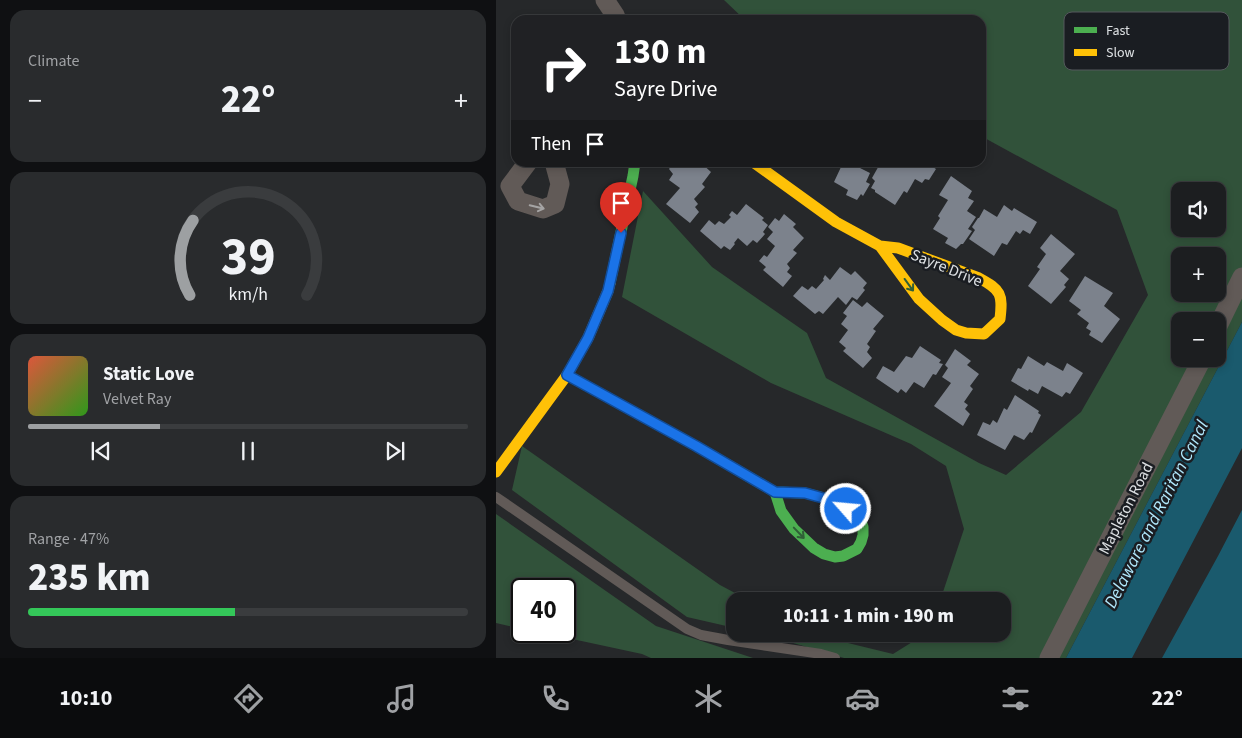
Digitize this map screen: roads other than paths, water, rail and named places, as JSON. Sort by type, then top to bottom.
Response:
[{"type":"street","points":[[605,0],[615,15]]},
{"type":"street","points":[[524,167],[503,191],[518,201],[543,210],[555,204],[560,184],[555,167]]},
{"type":"street","points":[[497,470],[567,375],[588,338],[608,291],[634,167]]},
{"type":"street","name":"Sayre Drive","points":[[760,167],[836,222],[880,246],[898,248],[979,278],[989,284],[998,290],[1001,300],[1000,319],[984,334],[966,333],[946,324],[919,299],[880,246]]},
{"type":"street","points":[[1225,312],[1242,277]]},
{"type":"street","name":"Mapleton Road","points":[[1049,658],[1198,367]]},
{"type":"street","points":[[567,375],[775,492],[805,493],[834,501],[861,521],[863,527],[861,542],[856,549],[843,556],[835,557],[824,554],[814,548],[794,529],[781,511],[775,492]]},
{"type":"lane","points":[[496,497],[687,628],[701,635],[821,654],[835,658]]},
{"type":"water","name":"Delaware and Raritan Canal","points":[[1242,322],[1242,448],[1132,658],[1066,658],[1218,367],[1226,367],[1226,353]]},
{"type":"water","points":[[1242,510],[1242,658],[1162,658],[1218,556]]}]
